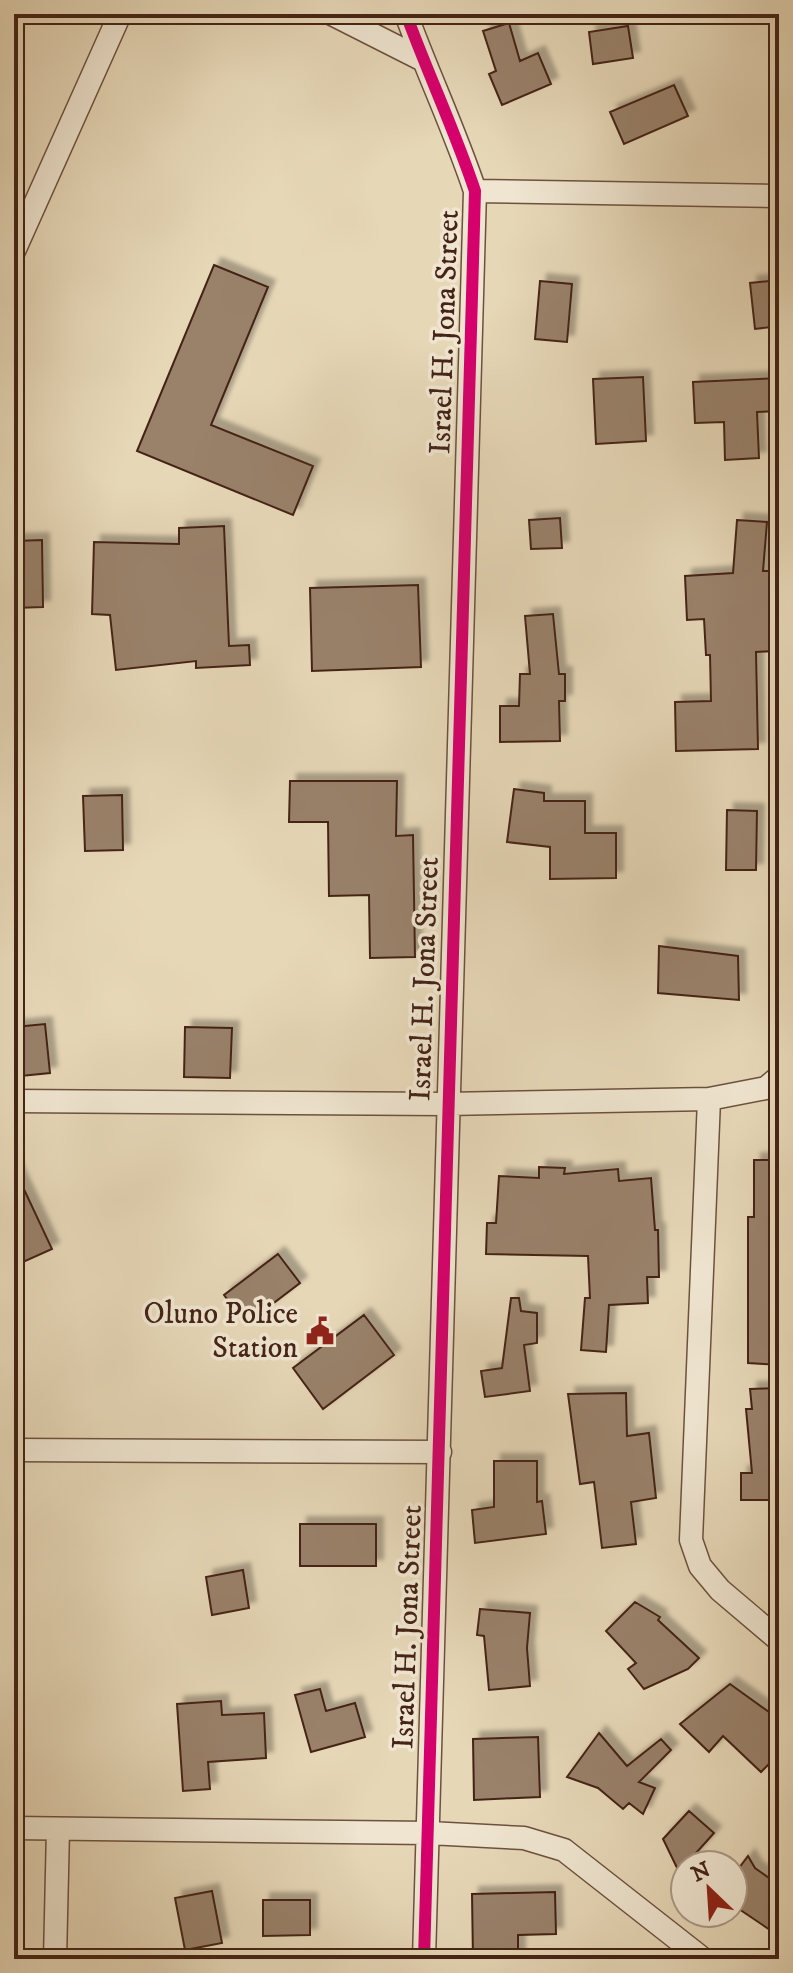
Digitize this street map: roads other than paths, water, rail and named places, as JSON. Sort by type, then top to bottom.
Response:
[{"type":"street","points":[[14,251],[120,14]]},
{"type":"street","points":[[332,14],[423,60]]},
{"type":"street","name":"Israel H. Jona Street","points":[[406,14],[456,134],[475,191],[424,1959]]},
{"type":"street","points":[[475,191],[779,196]]},
{"type":"street","points":[[14,1101],[447,1104],[709,1099],[766,1088],[779,1077]]},
{"type":"street","points":[[709,1099],[691,1540],[700,1566],[720,1590],[779,1640]]},
{"type":"street","points":[[14,1450],[440,1452]]},
{"type":"street","points":[[14,1828],[429,1833],[524,1838],[564,1850],[703,1959]]},
{"type":"street","points":[[55,1959],[58,1829]]},
{"type":"place","name":"Oluno Police Station","points":[[320,1331]]}]
